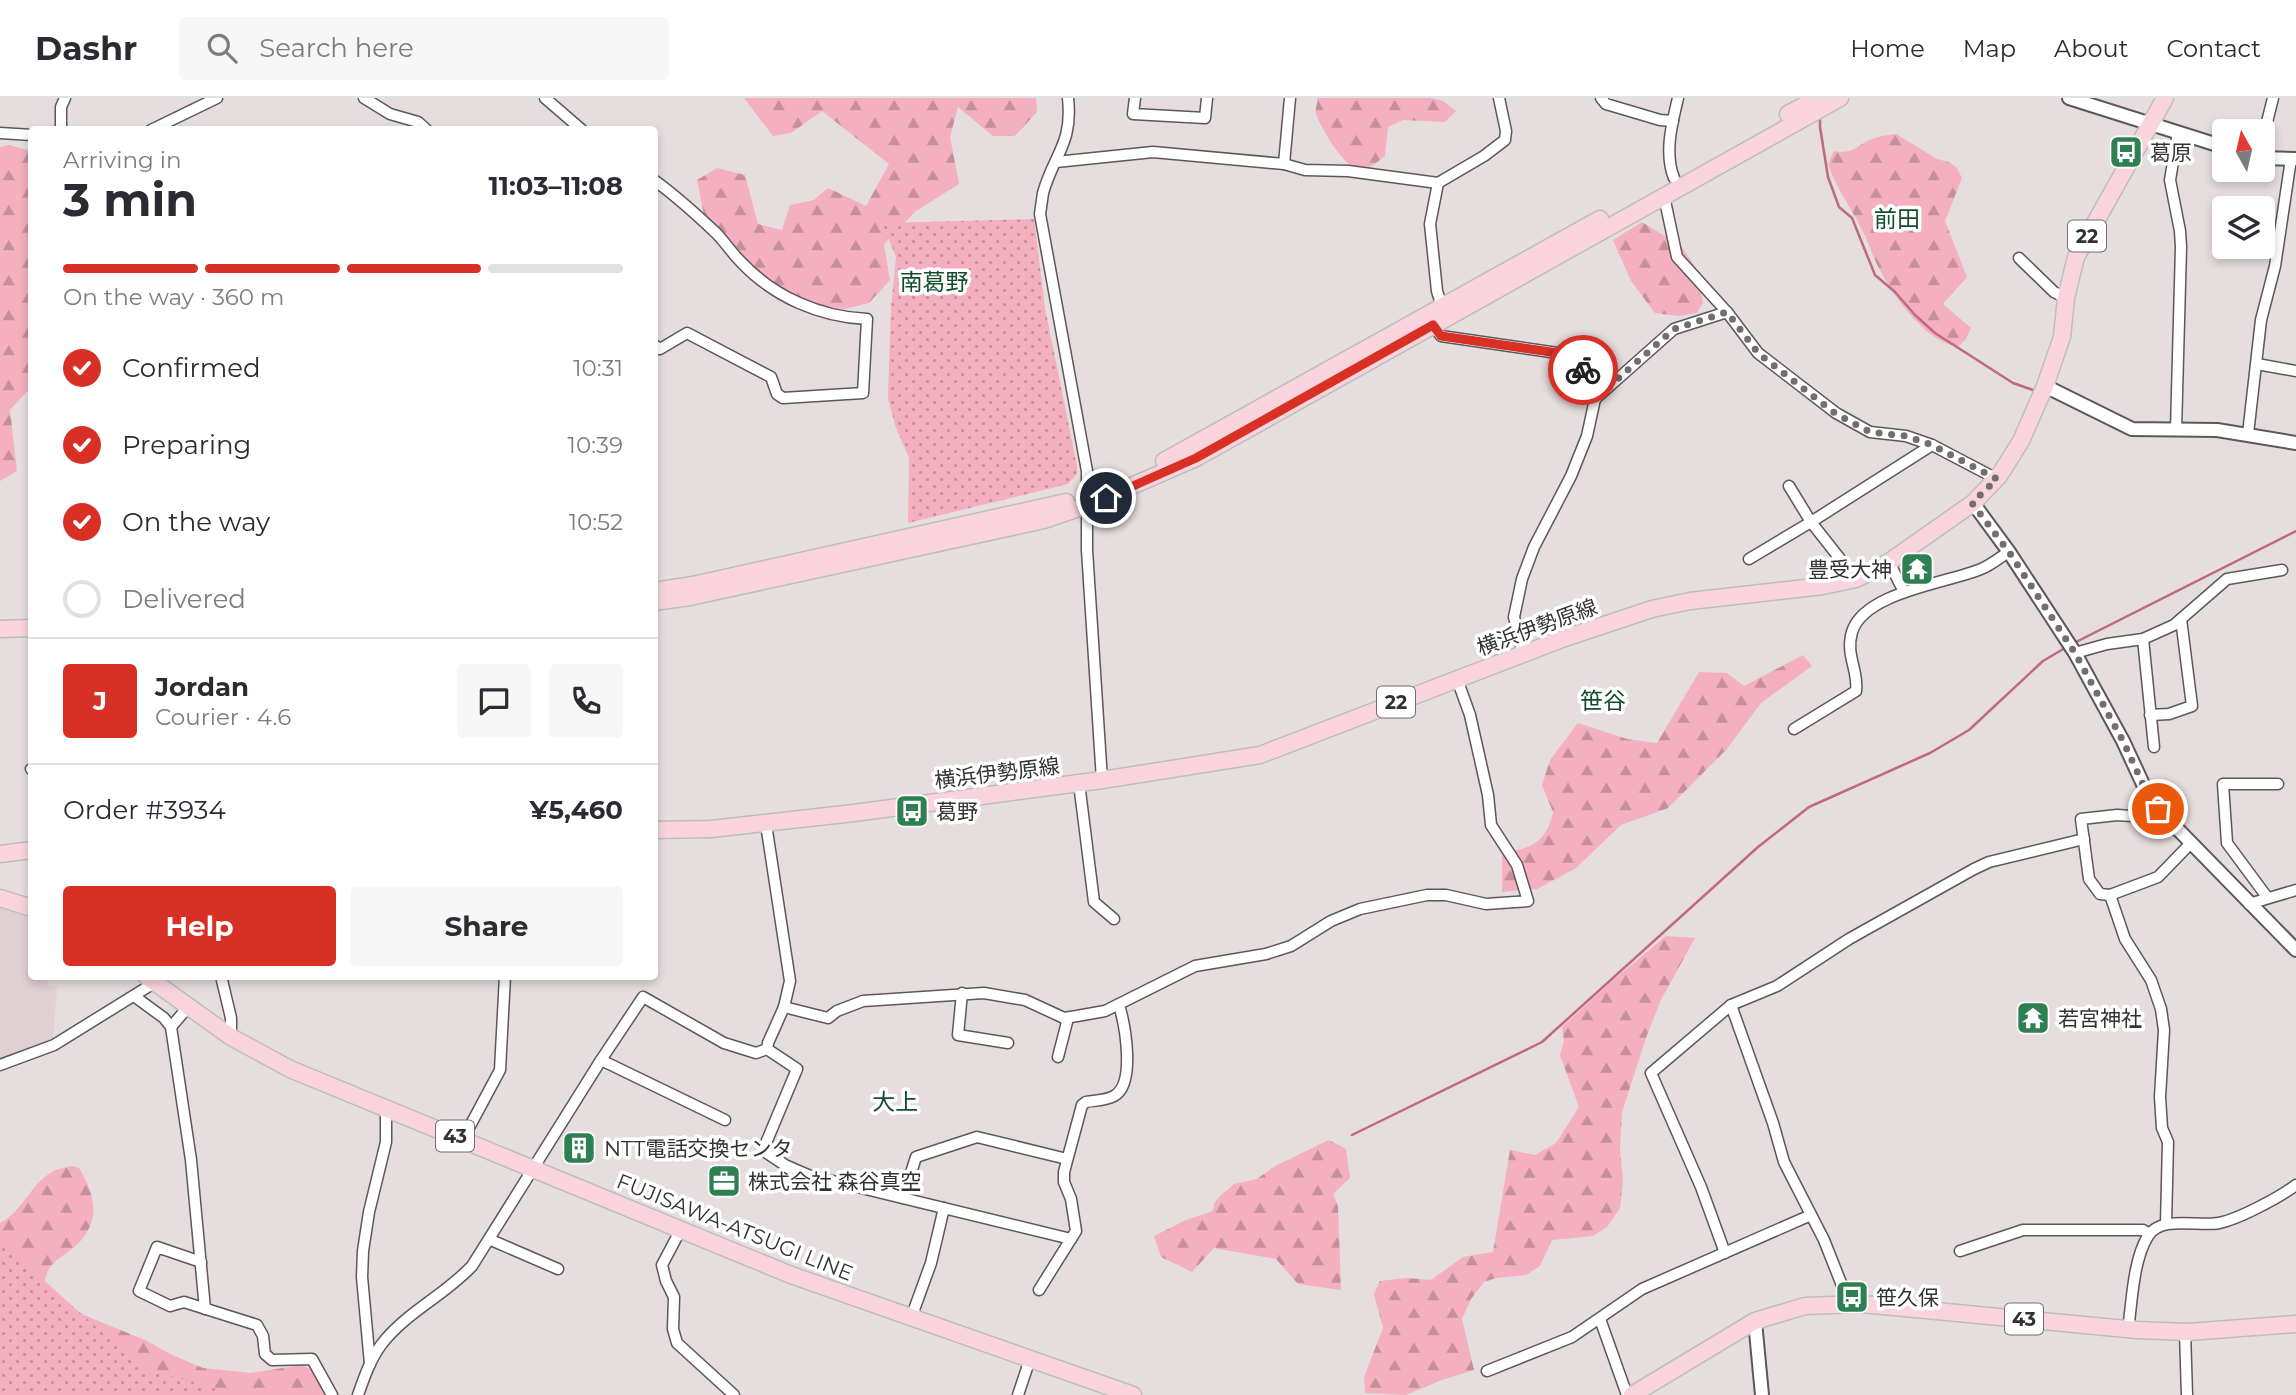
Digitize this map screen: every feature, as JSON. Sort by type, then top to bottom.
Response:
[{"type":"main road","points":[[658,590],[1088,500],[1179,454],[1818,98]]},
{"type":"main road","points":[[658,602],[1011,528],[1196,458],[1840,98]]},
{"type":"main road","name":"横浜伊勢原線","points":[[658,830],[696,831],[766,824],[1102,780],[1260,755],[1523,653],[1652,609],[1690,601],[1823,586],[1856,579],[1889,562],[1972,503],[1997,479],[2021,441],[2045,386],[2062,337],[2070,275],[2083,243],[2165,98]]},
{"type":"main road","points":[[0,618],[28,618]]},
{"type":"main road","points":[[0,629],[28,628]]},
{"type":"main road","points":[[0,855],[28,851]]},
{"type":"main road","points":[[0,898],[28,907]]},
{"type":"main road","name":"FUJISAWA-ATSUGI LINE","points":[[151,980],[231,1037],[290,1069],[791,1275],[1133,1395]]},
{"type":"main road","name":"43","points":[[1632,1395],[1755,1321],[1805,1306],[1849,1303],[2127,1330],[2185,1332],[2296,1324]]},
{"type":"street","points":[[61,126],[61,107],[65,98]]},
{"type":"street","points":[[159,126],[217,98]]},
{"type":"street","points":[[364,98],[381,102],[390,114],[417,126]]},
{"type":"street","points":[[545,98],[577,126]]},
{"type":"street","points":[[1068,98],[1070,116],[1067,138],[1044,192],[1040,215],[1087,471],[1087,550],[1102,780]]},
{"type":"street","points":[[1135,98],[1133,114],[1205,118],[1207,98]]},
{"type":"street","points":[[1284,164],[1290,98]]},
{"type":"street","points":[[1056,162],[1153,152],[1284,164],[1305,170],[1349,171],[1438,183],[1484,156],[1505,140],[1506,131],[1499,98]]},
{"type":"street","points":[[1601,98],[1606,104],[1672,121]]},
{"type":"street","points":[[1674,178],[1669,158],[1672,121],[1678,98]]},
{"type":"street","points":[[2068,98],[2212,143]]},
{"type":"street","points":[[2268,119],[2273,98]]},
{"type":"street","points":[[2176,430],[2180,231],[2170,180],[2178,132]]},
{"type":"street","points":[[0,133],[28,135]]},
{"type":"street","points":[[2248,434],[2261,320],[2275,266],[2294,159],[2275,158]]},
{"type":"street","points":[[658,183],[718,235],[742,264],[772,288],[799,304],[845,318],[866,319],[868,325],[863,393],[783,398],[777,394],[771,377],[687,333],[658,348]]},
{"type":"street","points":[[1438,183],[1430,224],[1437,291],[1442,307]]},
{"type":"street","points":[[1664,196],[1677,257],[1727,312],[1758,353],[1836,414],[1870,432],[1906,436],[1932,445],[1997,479]]},
{"type":"street","points":[[2019,258],[2054,292],[2066,298]]},
{"type":"street","points":[[1595,399],[1674,329],[1727,312]]},
{"type":"street","points":[[1433,325],[1441,336],[1578,356],[1595,399],[1587,436],[1571,476],[1534,547],[1522,579],[1514,617],[1523,653]]},
{"type":"street","points":[[2257,364],[2296,371]]},
{"type":"street","points":[[2045,386],[2127,428],[2199,429],[2296,443]]},
{"type":"street","points":[[1749,559],[1932,445]]},
{"type":"street","points":[[1788,486],[1811,522],[1856,579]]},
{"type":"street","points":[[1972,503],[2009,552],[2072,648],[2123,741],[2148,795],[2190,844],[2296,950]]},
{"type":"street","points":[[1794,729],[1856,691],[1857,684],[1850,655],[1852,631],[1870,610],[1904,592],[1982,569],[2009,552]]},
{"type":"street","points":[[1889,562],[1904,592]]},
{"type":"street","points":[[2072,648],[2143,639],[2174,625],[2227,579],[2282,570]]},
{"type":"street","points":[[2150,715],[2169,714],[2192,706],[2180,619]]},
{"type":"street","points":[[2143,639],[2154,747]]},
{"type":"street","points":[[783,1007],[828,1018],[863,1001],[984,993],[1022,999],[1065,1018],[1105,1011],[1195,966],[1266,954],[1291,946],[1331,921],[1360,909],[1426,895],[1446,895],[1486,904],[1528,901],[1517,865],[1491,825],[1488,795],[1473,728],[1457,679]]},
{"type":"street","points":[[1079,783],[1094,902],[1114,919]]},
{"type":"street","points":[[2267,897],[2227,843],[2223,784],[2278,784]]},
{"type":"street","points":[[2162,814],[2081,819],[2089,879],[2100,894],[2110,895],[2158,877],[2190,844]]},
{"type":"street","points":[[766,824],[790,981],[768,1049]]},
{"type":"street","points":[[1726,1252],[1651,1073],[1731,1006],[1777,986],[1849,939],[1974,869],[1989,862],[2084,839]]},
{"type":"street","points":[[2249,904],[2296,890]]},
{"type":"street","points":[[2110,895],[2125,939],[2151,980],[2161,1009],[2164,1030],[2162,1128],[2168,1142],[2166,1224]]},
{"type":"street","points":[[0,1065],[54,1045],[134,996],[149,980]]},
{"type":"street","points":[[222,980],[231,1018],[231,1037]]},
{"type":"street","points":[[463,1139],[500,1070],[505,980]]},
{"type":"street","points":[[962,993],[958,1035],[1009,1043]]},
{"type":"street","points":[[134,996],[164,1018],[171,1027],[191,1160],[205,1309]]},
{"type":"street","points":[[358,1395],[381,1345],[392,1333],[456,1284],[491,1240],[601,1060],[643,997],[724,1043],[755,1054],[768,1049]]},
{"type":"street","points":[[1039,1290],[1076,1231],[1071,1199],[1064,1182],[1067,1159],[1082,1105],[1115,1096],[1124,1087],[1127,1044],[1119,1005]]},
{"type":"street","points":[[1731,1006],[1784,1161],[1824,1240],[1849,1303]]},
{"type":"street","points":[[171,1027],[188,1007]]},
{"type":"street","points":[[1058,1057],[1067,1022],[1065,1018]]},
{"type":"street","points":[[768,1049],[797,1069],[770,1131],[766,1153],[797,1171],[1071,1239]]},
{"type":"street","points":[[601,1060],[725,1120]]},
{"type":"street","points":[[370,1365],[362,1278],[363,1251],[369,1212],[386,1142],[386,1108]]},
{"type":"street","points":[[903,1198],[916,1157],[968,1139],[987,1139],[1067,1159]]},
{"type":"street","points":[[2127,1330],[2139,1258],[2149,1234],[2157,1227],[2166,1224],[2221,1223],[2279,1196],[2296,1185]]},
{"type":"street","points":[[911,1318],[931,1263],[944,1208]]},
{"type":"street","points":[[1487,1371],[1572,1337],[1642,1289],[1811,1215]]},
{"type":"street","points":[[1960,1251],[2023,1230],[2143,1230],[2149,1234]]},
{"type":"street","points":[[680,1231],[662,1265],[674,1297],[674,1335],[681,1349],[734,1395]]},
{"type":"street","points":[[491,1240],[558,1269]]},
{"type":"street","points":[[201,1262],[157,1247],[139,1291],[170,1306],[184,1302],[257,1325],[263,1336],[265,1354],[272,1360],[312,1359],[332,1395]]},
{"type":"street","points":[[1600,1319],[1627,1395]]},
{"type":"street","points":[[1755,1321],[1762,1395]]},
{"type":"street","points":[[2185,1332],[2187,1395]]},
{"type":"street","points":[[1018,1395],[1030,1359]]},
{"type":"shaded area","points":[[0,907],[28,915],[28,980],[48,980],[47,985],[57,987],[53,1039],[0,1059]]},
{"type":"green space","points":[[744,98],[1036,98],[1037,112],[1015,136],[993,136],[958,107],[950,137],[959,184],[916,211],[884,244],[890,280],[869,303],[844,309],[794,301],[760,276],[731,240],[704,215],[697,180],[717,168],[745,175],[758,224],[782,230],[790,205],[814,200],[828,188],[866,206],[889,164],[822,111],[791,133],[773,136]]},
{"type":"green space","points":[[1318,98],[1431,98],[1443,101],[1456,111],[1445,122],[1403,120],[1388,127],[1385,156],[1371,166],[1359,169],[1344,159],[1327,136],[1316,114]]},
{"type":"green space","points":[[1896,134],[1937,159],[1949,162],[1957,168],[1962,178],[1945,221],[1967,277],[1943,304],[1971,328],[1959,346],[1947,344],[1935,337],[1913,317],[1893,293],[1828,164],[1834,151],[1851,151],[1872,139]]},
{"type":"green space","points":[[9,145],[28,150],[28,390],[10,410],[17,471],[0,481],[0,147]]},
{"type":"green space","points":[[1034,219],[1045,308],[1077,474],[1068,484],[908,523],[909,458],[895,425],[888,398],[891,308],[896,257],[882,223]]},
{"type":"green space","points":[[1642,222],[1681,246],[1694,265],[1703,302],[1697,313],[1678,316],[1655,313],[1631,281],[1613,240]]},
{"type":"green space","points":[[1803,655],[1812,666],[1761,703],[1726,750],[1668,808],[1621,825],[1576,868],[1537,889],[1502,892],[1502,853],[1536,843],[1546,831],[1553,812],[1542,785],[1550,760],[1578,723],[1627,739],[1657,743],[1699,672],[1727,673],[1744,686]]},
{"type":"green space","points":[[1666,936],[1695,938],[1661,1000],[1622,1112],[1620,1149],[1623,1180],[1620,1208],[1607,1227],[1593,1236],[1552,1240],[1540,1266],[1526,1275],[1484,1282],[1471,1299],[1462,1319],[1474,1370],[1406,1395],[1365,1393],[1364,1377],[1383,1328],[1374,1294],[1380,1281],[1406,1278],[1431,1280],[1463,1257],[1493,1252],[1510,1150],[1535,1155],[1556,1143],[1579,1107],[1560,1055],[1564,1041],[1562,1027]]},
{"type":"green space","points":[[1329,1140],[1346,1149],[1350,1178],[1333,1194],[1338,1206],[1341,1290],[1298,1284],[1276,1259],[1214,1248],[1192,1272],[1161,1257],[1154,1236],[1186,1220],[1213,1211],[1214,1203],[1234,1184],[1257,1179],[1275,1166]]},
{"type":"green space","points":[[73,1166],[79,1168],[88,1185],[93,1203],[92,1221],[83,1238],[52,1265],[45,1281],[44,1293],[60,1305],[147,1341],[203,1368],[251,1373],[302,1365],[320,1373],[330,1395],[0,1395],[0,1223],[15,1211],[40,1181],[58,1169]]},
{"type":"green space","points":[[0,1241],[143,1369],[244,1395],[0,1395]]},
{"type":"waterway","points":[[1820,115],[1828,177],[1839,207],[1852,218],[1875,275],[1935,333],[2013,383],[2033,390]]},
{"type":"waterway","points":[[2074,643],[2296,531]]},
{"type":"waterway","points":[[1352,1135],[1542,1042],[1758,847],[1809,807],[1930,753],[1969,730],[2043,661],[2065,648]]},
{"type":"way so far","points":[[1583,370],[1595,399],[1674,329],[1727,312],[1758,353],[1836,414],[1870,432],[1906,436],[1932,445],[1997,479],[1972,503],[2009,552],[2075,653],[2123,741],[2148,795],[2158,809]]},
{"type":"place","name":"葛原","points":[[2126,152]]},
{"type":"place","name":"豊受大神","points":[[1917,569]]},
{"type":"place","name":"葛野","points":[[912,811]]},
{"type":"place","name":"若宮神社","points":[[2033,1018]]},
{"type":"place","name":"NTT電話交換センタ","points":[[579,1148]]},
{"type":"place","name":"株式会社 森谷真空","points":[[724,1181]]},
{"type":"place","name":"笹久保","points":[[1852,1297]]},
{"type":"district","name":"前田","points":[[1897,219]]},
{"type":"district","name":"南葛野","points":[[934,282]]},
{"type":"district","name":"笹谷","points":[[1603,701]]},
{"type":"district","name":"大上","points":[[895,1102]]},
{"type":"route","points":[[1106,498],[1196,458],[1433,325],[1441,336],[1578,356],[1583,370]]}]
